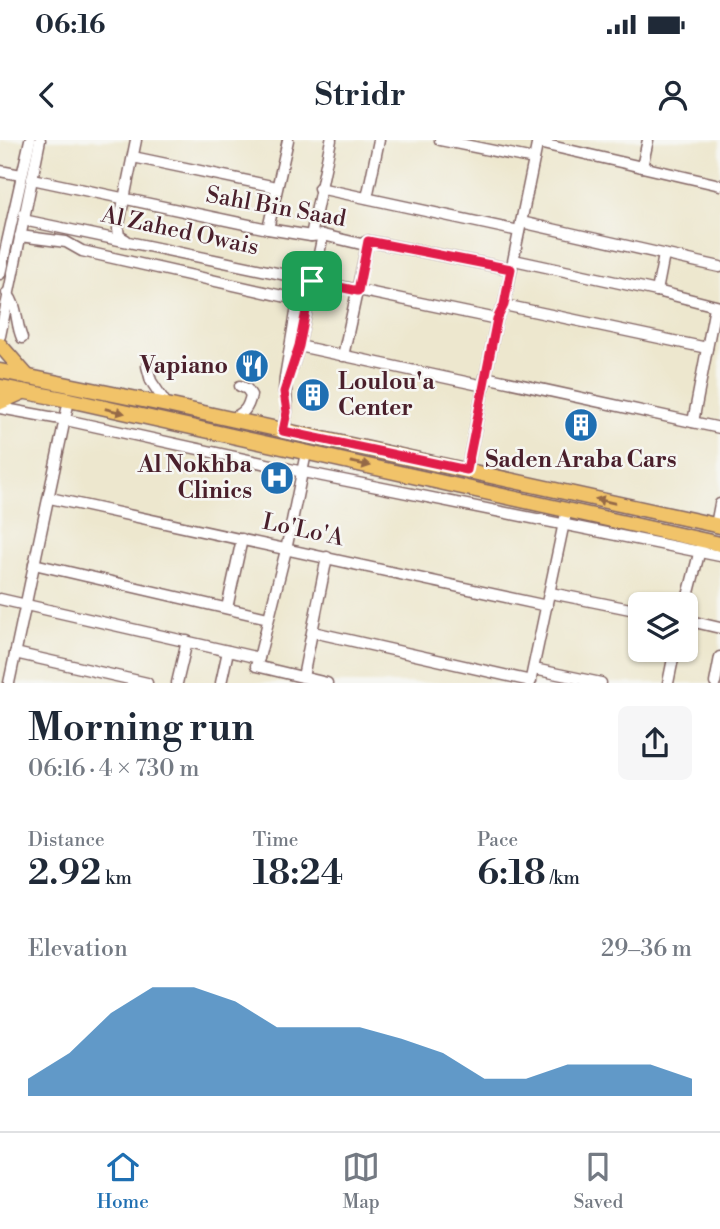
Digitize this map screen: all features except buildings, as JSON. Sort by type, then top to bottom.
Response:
[{"type":"main road","points":[[0,345],[28,377]]},
{"type":"main road","points":[[0,371],[718,525]]},
{"type":"main road","points":[[0,387],[568,509],[625,522],[701,546],[720,544]]},
{"type":"main road","points":[[0,402],[23,392]]},
{"type":"main road","points":[[306,453],[296,447],[296,443],[327,446],[344,444]]},
{"type":"main road","points":[[625,522],[634,519],[661,523],[664,513]]},
{"type":"street","points":[[27,177],[30,140]]},
{"type":"street","points":[[0,274],[40,140]]},
{"type":"street","points":[[127,241],[119,236],[118,229],[136,140]]},
{"type":"street","points":[[268,229],[288,140]]},
{"type":"street","points":[[284,392],[299,346],[312,281],[319,188],[331,140]]},
{"type":"street","points":[[367,198],[379,140]]},
{"type":"street","points":[[440,140],[534,159]]},
{"type":"street","points":[[642,167],[648,140]]},
{"type":"street","points":[[467,470],[497,319],[504,305],[538,141],[720,185]]},
{"type":"street","points":[[133,157],[276,187]]},
{"type":"street","name":"Sahl Bin Saad","points":[[0,171],[268,229],[361,244],[368,241],[513,265],[657,291],[718,307]]},
{"type":"street","points":[[319,188],[720,267]]},
{"type":"street","name":"Al Zahed Owais","points":[[0,213],[18,214],[28,221],[497,319]]},
{"type":"street","points":[[0,336],[20,236],[18,214]]},
{"type":"street","points":[[20,236],[66,242],[82,251],[291,298],[297,306],[285,377],[287,412],[283,431]]},
{"type":"street","points":[[343,356],[368,241]]},
{"type":"street","points":[[657,291],[664,255]]},
{"type":"street","points":[[7,293],[16,306],[18,330],[22,338]]},
{"type":"street","points":[[504,305],[707,348]]},
{"type":"street","points":[[694,422],[707,348],[718,307]]},
{"type":"street","points":[[299,346],[720,428]]},
{"type":"street","points":[[147,366],[150,381],[167,405]]},
{"type":"street","points":[[231,419],[244,414],[251,395],[247,389],[240,386]]},
{"type":"street","points":[[9,683],[69,400]]},
{"type":"street","points":[[0,408],[564,525],[701,546],[720,556]]},
{"type":"street","points":[[306,453],[286,550],[256,667],[327,683]]},
{"type":"street","name":"Lo'Lo'A","points":[[50,498],[547,606]]},
{"type":"street","points":[[718,525],[720,504]]},
{"type":"street","points":[[313,632],[531,682],[568,509]]},
{"type":"street","points":[[227,608],[242,539]]},
{"type":"street","points":[[688,592],[701,546]]},
{"type":"street","points":[[303,677],[327,557]]},
{"type":"street","points":[[34,564],[268,618]]},
{"type":"street","points":[[551,593],[628,609]]},
{"type":"street","points":[[0,599],[258,658]]},
{"type":"street","points":[[698,623],[720,628]]},
{"type":"street","points":[[177,683],[187,641]]},
{"type":"street","points":[[222,683],[228,651]]},
{"type":"street","points":[[15,653],[146,683]]},
{"type":"street","points":[[715,683],[720,657]]},
{"type":"street","points":[[668,683],[672,662]]},
{"type":"street","points":[[534,669],[601,683]]},
{"type":"place","name":"Vapiano","points":[[252,366]]},
{"type":"place","name":"Loulou'a Center","points":[[313,395]]},
{"type":"place","name":"Saden Araba Cars","points":[[581,425]]},
{"type":"place","name":"Al Nokhba Clinics","points":[[277,478]]},
{"type":"route","points":[[368,241],[511,269],[504,305],[497,319],[467,470],[283,431],[287,412],[284,392],[299,346],[312,281],[358,291],[368,241]]}]
